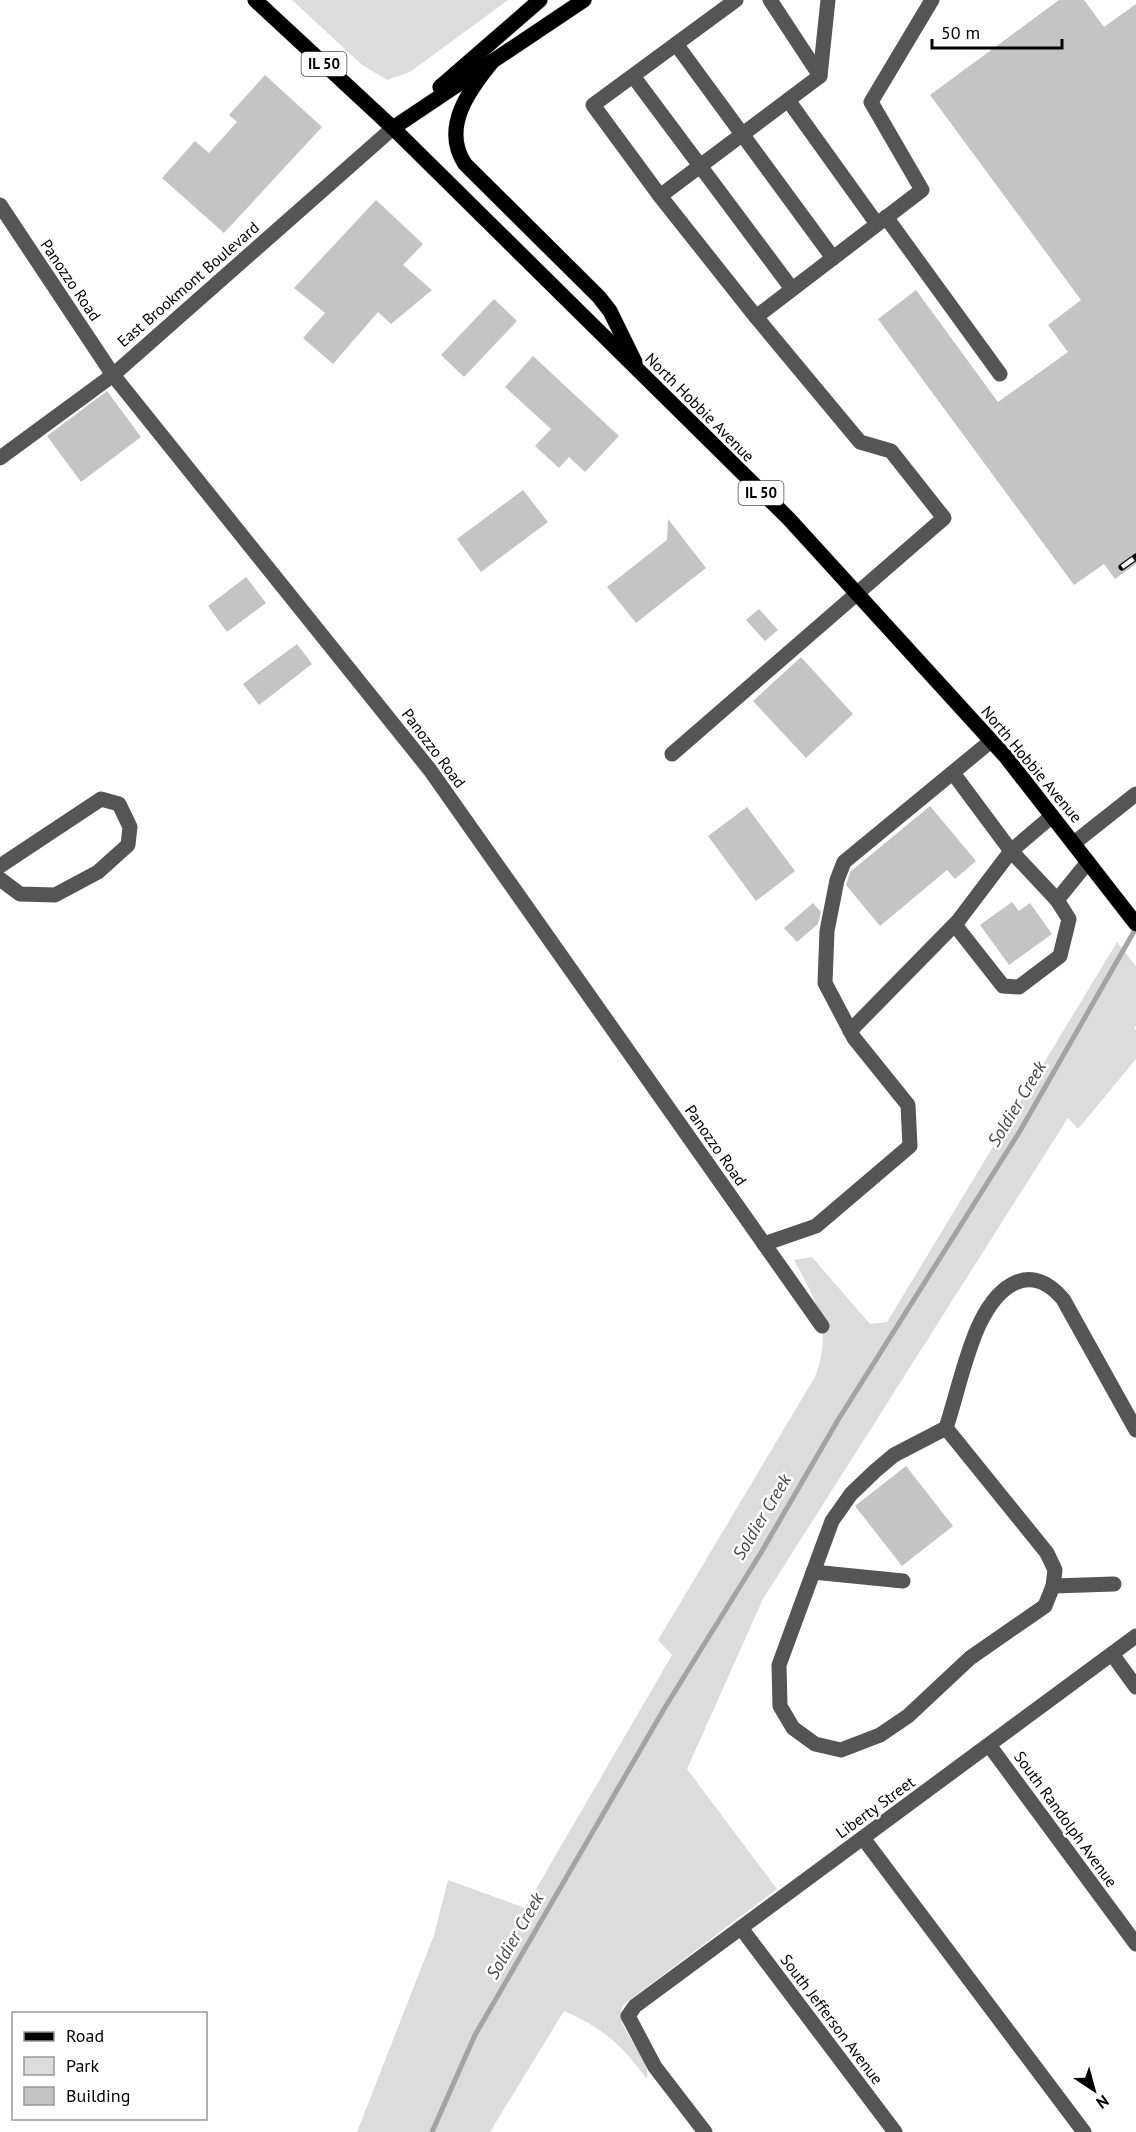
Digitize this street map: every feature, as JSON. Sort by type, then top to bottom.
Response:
[{"type":"main road","name":"North Hobbie Avenue","points":[[255,0],[393,128],[789,519],[992,741],[1136,924]]},
{"type":"main road","name":"East Brookmont Boulevard","points":[[393,128],[540,0]]},
{"type":"main road","name":"East Brookmont Boulevard","points":[[393,128],[584,0]]},
{"type":"main road","points":[[492,62],[465,97],[456,135],[457,152],[465,164],[599,297],[610,311],[640,373]]},
{"type":"street","points":[[672,754],[944,518],[891,451],[860,442],[756,317],[660,196],[593,105],[736,0]]},
{"type":"street","points":[[770,0],[820,76]]},
{"type":"street","points":[[660,196],[820,76],[828,0]]},
{"type":"street","points":[[756,317],[922,190],[871,102],[932,0]]},
{"type":"street","points":[[676,44],[833,258]]},
{"type":"street","points":[[633,76],[792,289]]},
{"type":"street","points":[[788,100],[1000,374]]},
{"type":"street","name":"East Brookmont Boulevard","points":[[0,458],[113,375],[393,128]]},
{"type":"street","name":"Panozzo Road","points":[[0,205],[113,375],[430,770],[822,1326]]},
{"type":"street","points":[[764,1244],[816,1226],[910,1146],[908,1105],[850,1031],[825,983],[827,931],[844,862],[992,741]]},
{"type":"street","points":[[953,772],[1011,851],[1057,900],[1069,919],[1060,956],[1019,987],[1003,986],[955,924]]},
{"type":"street","points":[[1074,843],[1136,794]]},
{"type":"street","points":[[0,866],[101,799],[119,804],[130,827],[128,845],[98,872],[55,895],[20,894],[0,879]]},
{"type":"street","points":[[850,1031],[955,924],[1011,851],[1052,816]]},
{"type":"street","points":[[1057,900],[1088,862]]},
{"type":"street","points":[[946,1428],[1047,1553],[1055,1570],[1053,1586],[1045,1606],[970,1658],[908,1716],[880,1734],[841,1750],[815,1744],[793,1728],[780,1706],[779,1665],[832,1521],[851,1494],[894,1455],[946,1428],[980,1323],[1004,1290],[1018,1281],[1036,1278],[1052,1286],[1063,1299],[1136,1430]]},
{"type":"street","points":[[813,1572],[903,1581]]},
{"type":"street","points":[[1053,1586],[1114,1584]]},
{"type":"street","name":"Liberty Street","points":[[705,2132],[655,2067],[628,2016],[635,2006],[1136,1636]]},
{"type":"street","points":[[1112,1654],[1136,1687]]},
{"type":"street","name":"South Randolph Avenue","points":[[989,1745],[1136,1944]]},
{"type":"street","points":[[863,1838],[1084,2132]]},
{"type":"street","name":"South Jefferson Avenue","points":[[741,1928],[895,2132]]},
{"type":"green space","points":[[292,0],[508,0],[410,72],[387,80],[361,64]]},
{"type":"green space","points":[[1117,942],[1136,966],[1136,1025],[1134,1028],[1136,1030],[1136,1059],[1078,1129],[1068,1118],[763,1599],[687,1769],[777,1889],[623,2005],[621,2015],[623,2024],[644,2060],[647,2079],[611,2039],[590,2024],[564,2011],[490,2132],[357,2132],[434,1935],[448,1880],[525,1908],[672,1655],[658,1640],[815,1377],[823,1344],[820,1316],[810,1290],[794,1260],[812,1257],[870,1324],[887,1322]]},
{"type":"building","points":[[1059,0],[1084,0],[1104,27],[1136,4],[1136,564],[1115,579],[1104,564],[1074,585],[878,319],[916,290],[998,402],[1068,352],[1048,325],[1081,300],[930,95]]},
{"type":"building","points":[[265,75],[322,127],[224,233],[162,178],[195,141],[209,153],[237,122],[229,115]]},
{"type":"building","points":[[376,200],[423,244],[403,265],[432,290],[391,324],[378,312],[333,364],[303,338],[325,313],[294,288]]},
{"type":"building","points":[[494,299],[517,321],[464,377],[441,355]]},
{"type":"building","points":[[533,356],[619,436],[585,472],[569,457],[559,468],[535,446],[551,429],[505,387]]},
{"type":"building","points":[[107,391],[141,437],[81,482],[47,436]]},
{"type":"building","points":[[523,490],[548,522],[481,572],[457,539]]},
{"type":"building","points":[[668,519],[706,568],[636,623],[607,587],[667,540]]},
{"type":"building","points":[[246,577],[266,603],[227,632],[208,606]]},
{"type":"building","points":[[759,609],[778,630],[765,641],[746,620]]},
{"type":"building","points":[[297,644],[312,664],[259,705],[243,684]]},
{"type":"building","points":[[801,657],[853,714],[806,758],[753,701]]},
{"type":"building","points":[[930,806],[976,861],[955,879],[947,870],[880,926],[846,885],[850,872]]},
{"type":"building","points":[[747,807],[795,871],[756,901],[708,836]]},
{"type":"building","points":[[1012,902],[1019,911],[1030,903],[1052,934],[1009,965],[980,925]]},
{"type":"building","points":[[813,903],[821,912],[818,924],[797,942],[784,928]]},
{"type":"building","points":[[906,1466],[953,1526],[902,1566],[855,1506]]},
{"type":"waterway","name":"Soldier Creek","points":[[432,2132],[475,2035],[664,1709],[762,1551],[838,1420],[1020,1131],[1136,928]]},
{"type":"railway","points":[[1122,567],[1136,557]]}]
